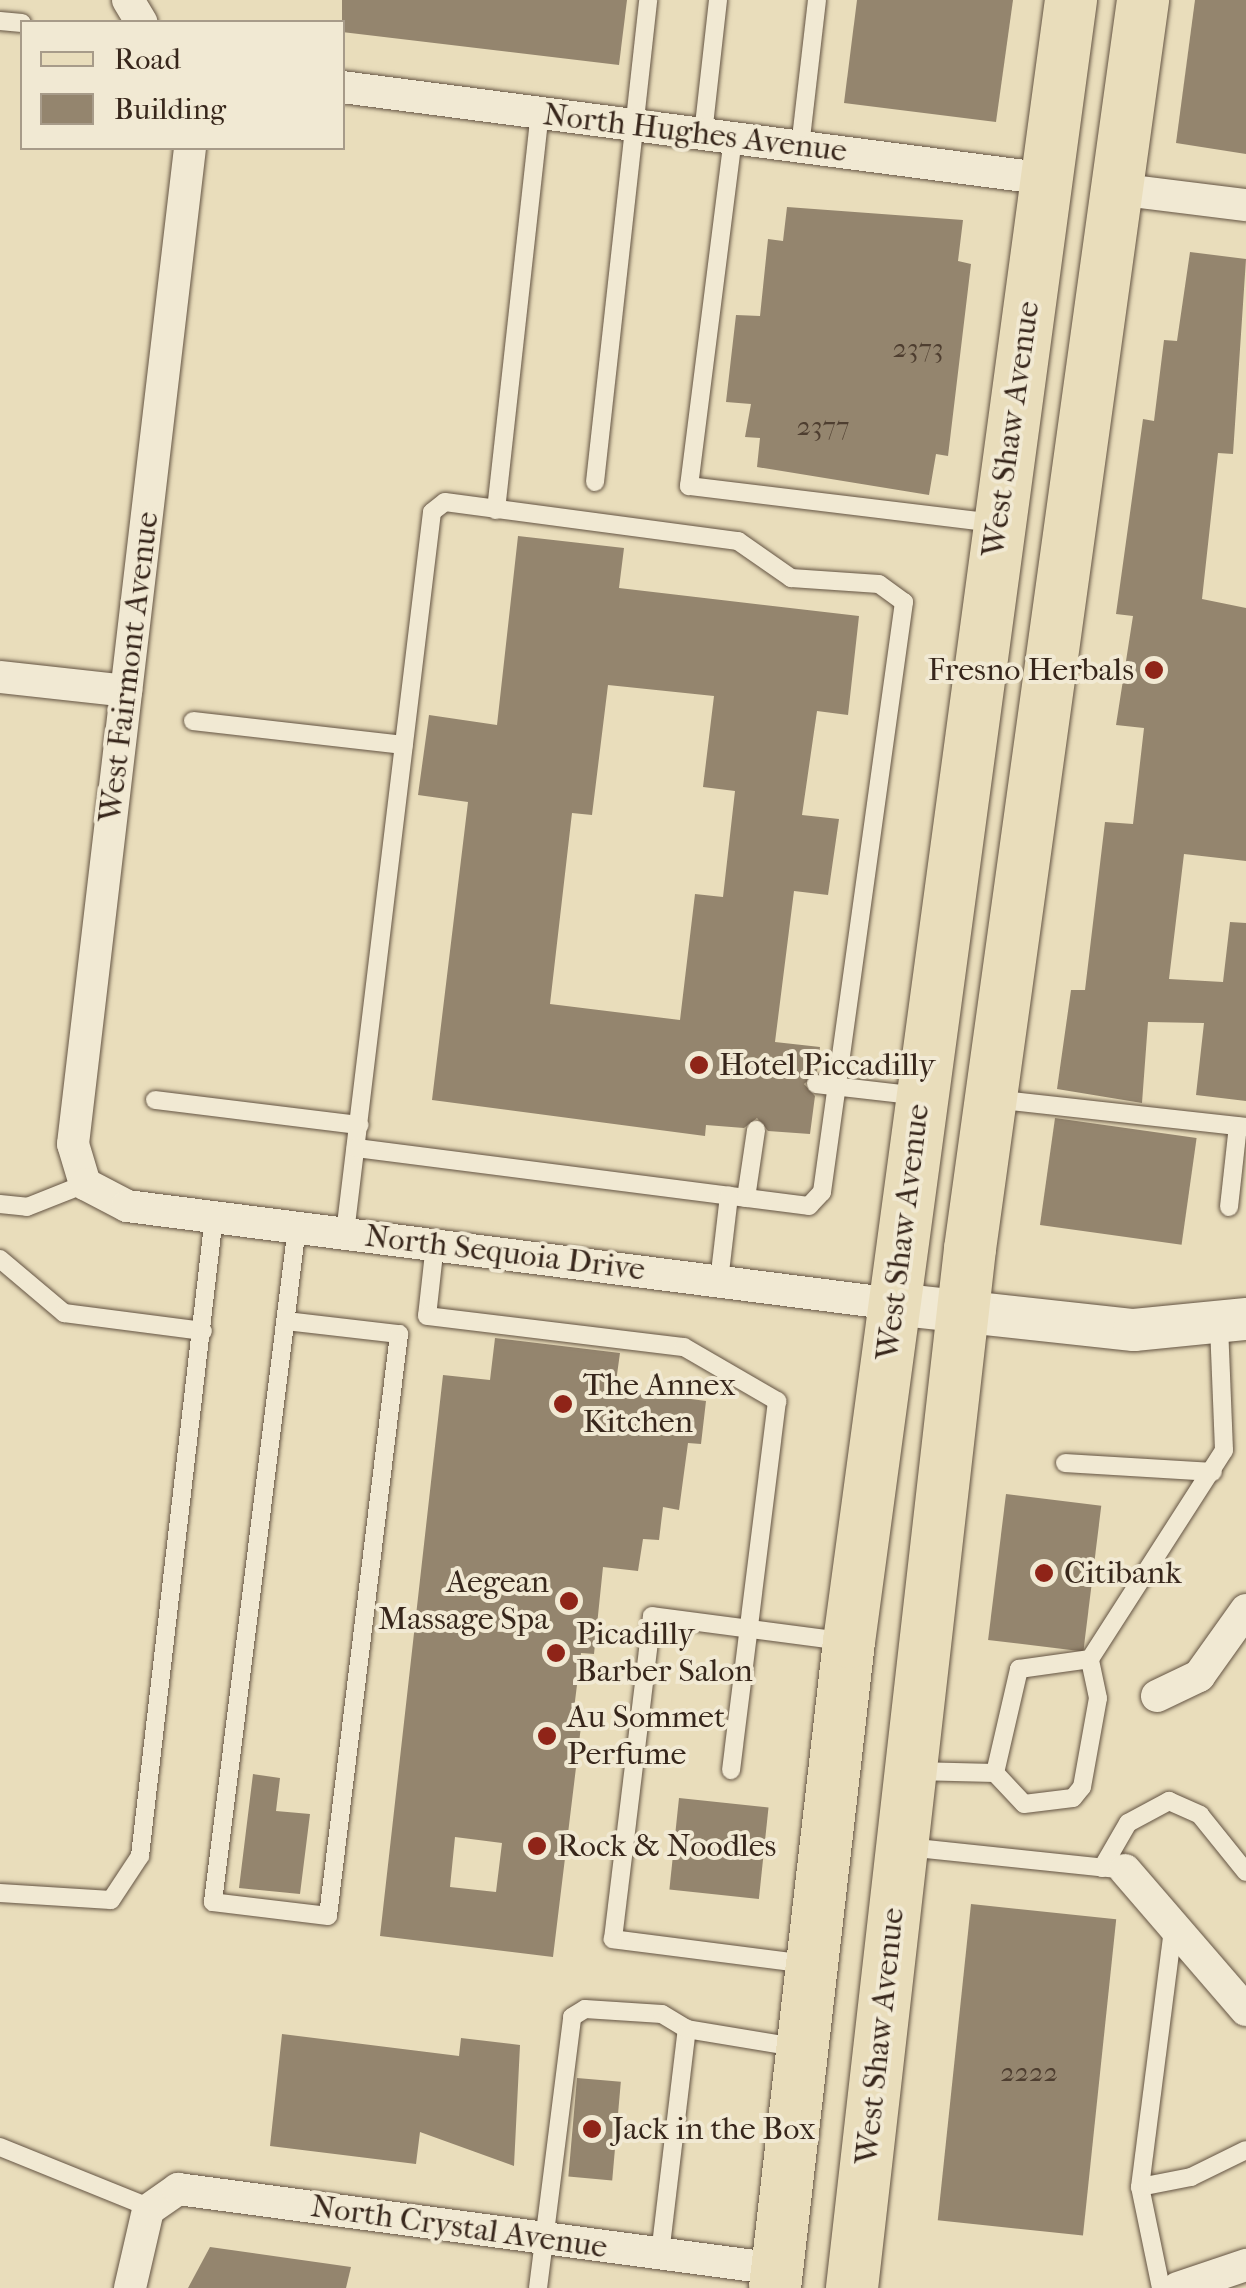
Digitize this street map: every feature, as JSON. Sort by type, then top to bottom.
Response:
[{"type":"main road","name":"West Shaw Avenue","points":[[821,2285],[900,1846],[908,1771],[929,1308],[920,1096],[1071,0]]},
{"type":"main road","points":[[1102,0],[1082,148],[1088,176],[1117,190]]},
{"type":"main road","name":"West Shaw Avenue","points":[[821,2285],[806,2049],[849,1642],[929,1308],[990,1098],[1054,662],[1142,0]]},
{"type":"main road","points":[[1047,179],[1068,194],[1080,221],[1046,485],[1054,662]]},
{"type":"main road","points":[[806,2049],[840,2085],[821,2285]]},
{"type":"street","name":"North Hughes Avenue","points":[[345,88],[1047,179]]},
{"type":"street","name":"West Fairmont Avenue","points":[[84,1184],[73,1144],[190,150]]},
{"type":"street","points":[[1117,190],[1246,205]]},
{"type":"street","points":[[0,677],[126,691]]},
{"type":"street","name":"North Sequoia Drive","points":[[84,1184],[127,1206],[929,1308]]},
{"type":"street","points":[[929,1308],[1134,1330],[1233,1322]]},
{"type":"street","points":[[1157,1696],[1199,1676],[1246,1610]]},
{"type":"street","points":[[1114,1869],[1174,1926],[1246,2010]]},
{"type":"street","name":"North Crystal Avenue","points":[[149,2209],[178,2189],[660,2254],[821,2285]]},
{"type":"street","points":[[130,2288],[149,2209]]},
{"type":"street","points":[[1178,2288],[1246,2265]]},
{"type":"lane","points":[[595,482],[648,0]]},
{"type":"lane","points":[[718,0],[718,136],[690,486],[997,523]]},
{"type":"lane","points":[[800,147],[817,0]]},
{"type":"lane","points":[[496,510],[540,113]]},
{"type":"lane","points":[[344,1233],[432,512],[445,502],[738,540],[790,578],[878,584],[904,602],[822,1192],[809,1206],[356,1148]]},
{"type":"lane","points":[[193,721],[404,744]]},
{"type":"lane","points":[[816,1084],[920,1096]]},
{"type":"lane","points":[[990,1098],[1242,1126],[1228,1206]]},
{"type":"lane","points":[[155,1100],[359,1125]]},
{"type":"lane","points":[[719,1281],[756,1130]]},
{"type":"lane","points":[[0,1204],[27,1207],[84,1184]]},
{"type":"lane","points":[[0,1894],[111,1900],[140,1856],[214,1216]]},
{"type":"lane","points":[[297,1227],[213,1902],[328,1916],[399,1334]]},
{"type":"lane","points":[[427,1316],[435,1244]]},
{"type":"lane","points":[[0,1258],[64,1313],[202,1331]]},
{"type":"lane","points":[[286,1320],[399,1334],[427,1316],[684,1347],[777,1401],[732,1770]]},
{"type":"lane","points":[[908,1771],[994,1773],[1024,1804],[1073,1798],[1082,1787],[1098,1698],[1090,1659],[1214,1472],[1228,1421],[1233,1322]]},
{"type":"lane","points":[[1065,1463],[1214,1472]]},
{"type":"lane","points":[[814,1964],[612,1940],[652,1616],[849,1642]]},
{"type":"lane","points":[[994,1773],[1018,1669],[1090,1659]]},
{"type":"lane","points":[[900,1846],[1114,1869],[1128,1823],[1170,1801],[1200,1814],[1246,1872]]},
{"type":"lane","points":[[1161,2288],[1140,2187],[1174,1926]]},
{"type":"lane","points":[[538,2288],[572,2017],[585,2009],[662,2014],[687,2029],[806,2049]]},
{"type":"lane","points":[[660,2254],[687,2029]]},
{"type":"lane","points":[[0,2148],[149,2209]]},
{"type":"lane","points":[[1140,2187],[1191,2177],[1246,2150]]},
{"type":"building","points":[[342,0],[627,0],[619,65],[345,32]]},
{"type":"building","points":[[857,0],[1013,0],[996,122],[844,103]]},
{"type":"building","points":[[1195,0],[1246,0],[1246,154],[1176,143]]},
{"type":"building","points":[[787,207],[963,220],[958,261],[971,264],[948,456],[936,454],[929,495],[757,467],[760,438],[745,437],[751,404],[726,402],[736,315],[760,316],[768,239],[783,241]]},
{"type":"building","points":[[1190,252],[1246,259],[1233,454],[1218,453],[1202,599],[1246,608],[1246,861],[1184,854],[1169,979],[1223,982],[1230,922],[1246,923],[1246,1101],[1196,1095],[1204,1023],[1148,1022],[1142,1103],[1057,1089],[1071,990],[1085,990],[1105,822],[1133,824],[1144,728],[1116,725],[1133,616],[1116,614],[1143,419],[1154,421],[1164,340],[1177,341]]},
{"type":"building","points":[[518,536],[624,548],[619,588],[859,616],[848,715],[817,711],[802,815],[839,819],[828,895],[794,891],[775,1042],[820,1047],[817,1072],[804,1084],[815,1096],[810,1134],[768,1131],[757,1118],[744,1128],[706,1125],[705,1136],[432,1100],[468,802],[418,795],[429,715],[497,725]],"holes":[[[608,685],[714,696],[703,787],[735,791],[723,897],[695,894],[680,1020],[550,1004],[572,813],[592,815]]]},
{"type":"building","points":[[1055,1118],[1197,1138],[1182,1245],[1040,1225]]},
{"type":"building","points":[[495,1338],[620,1353],[615,1389],[706,1401],[701,1444],[688,1443],[679,1510],[663,1507],[659,1540],[643,1539],[638,1571],[603,1567],[594,1654],[581,1653],[574,1709],[583,1710],[553,1957],[380,1936],[443,1375],[490,1380]],"holes":[[[455,1837],[502,1843],[496,1892],[450,1887]]]},
{"type":"building","name":"Citibank","points":[[1006,1494],[1101,1506],[1083,1652],[988,1640]]},
{"type":"building","points":[[253,1774],[280,1778],[276,1811],[310,1814],[300,1894],[239,1888]]},
{"type":"building","points":[[679,1798],[769,1807],[759,1899],[669,1889]]},
{"type":"building","points":[[971,1904],[1116,1919],[1083,2236],[938,2220]]},
{"type":"building","points":[[282,2034],[459,2056],[461,2038],[520,2045],[514,2166],[420,2132],[416,2164],[270,2146]]},
{"type":"building","name":"Jack in the Box","points":[[577,2078],[621,2082],[612,2180],[568,2177]]},
{"type":"building","points":[[210,2247],[351,2267],[346,2288],[188,2288]]},
{"type":"place","name":"Fresno Herbals","points":[[1154,670]]},
{"type":"place","name":"Hotel Piccadilly","points":[[699,1065]]},
{"type":"place","name":"The Annex Kitchen","points":[[563,1404]]},
{"type":"place","name":"Citibank","points":[[1044,1573]]},
{"type":"place","name":"Aegean Massage Spa","points":[[569,1601]]},
{"type":"place","name":"Picadilly Barber Salon","points":[[556,1653]]},
{"type":"place","name":"Au Sommet Perfume","points":[[547,1736]]},
{"type":"place","name":"Rock & Noodles","points":[[537,1846]]},
{"type":"place","name":"Jack in the Box","points":[[592,2129]]}]
